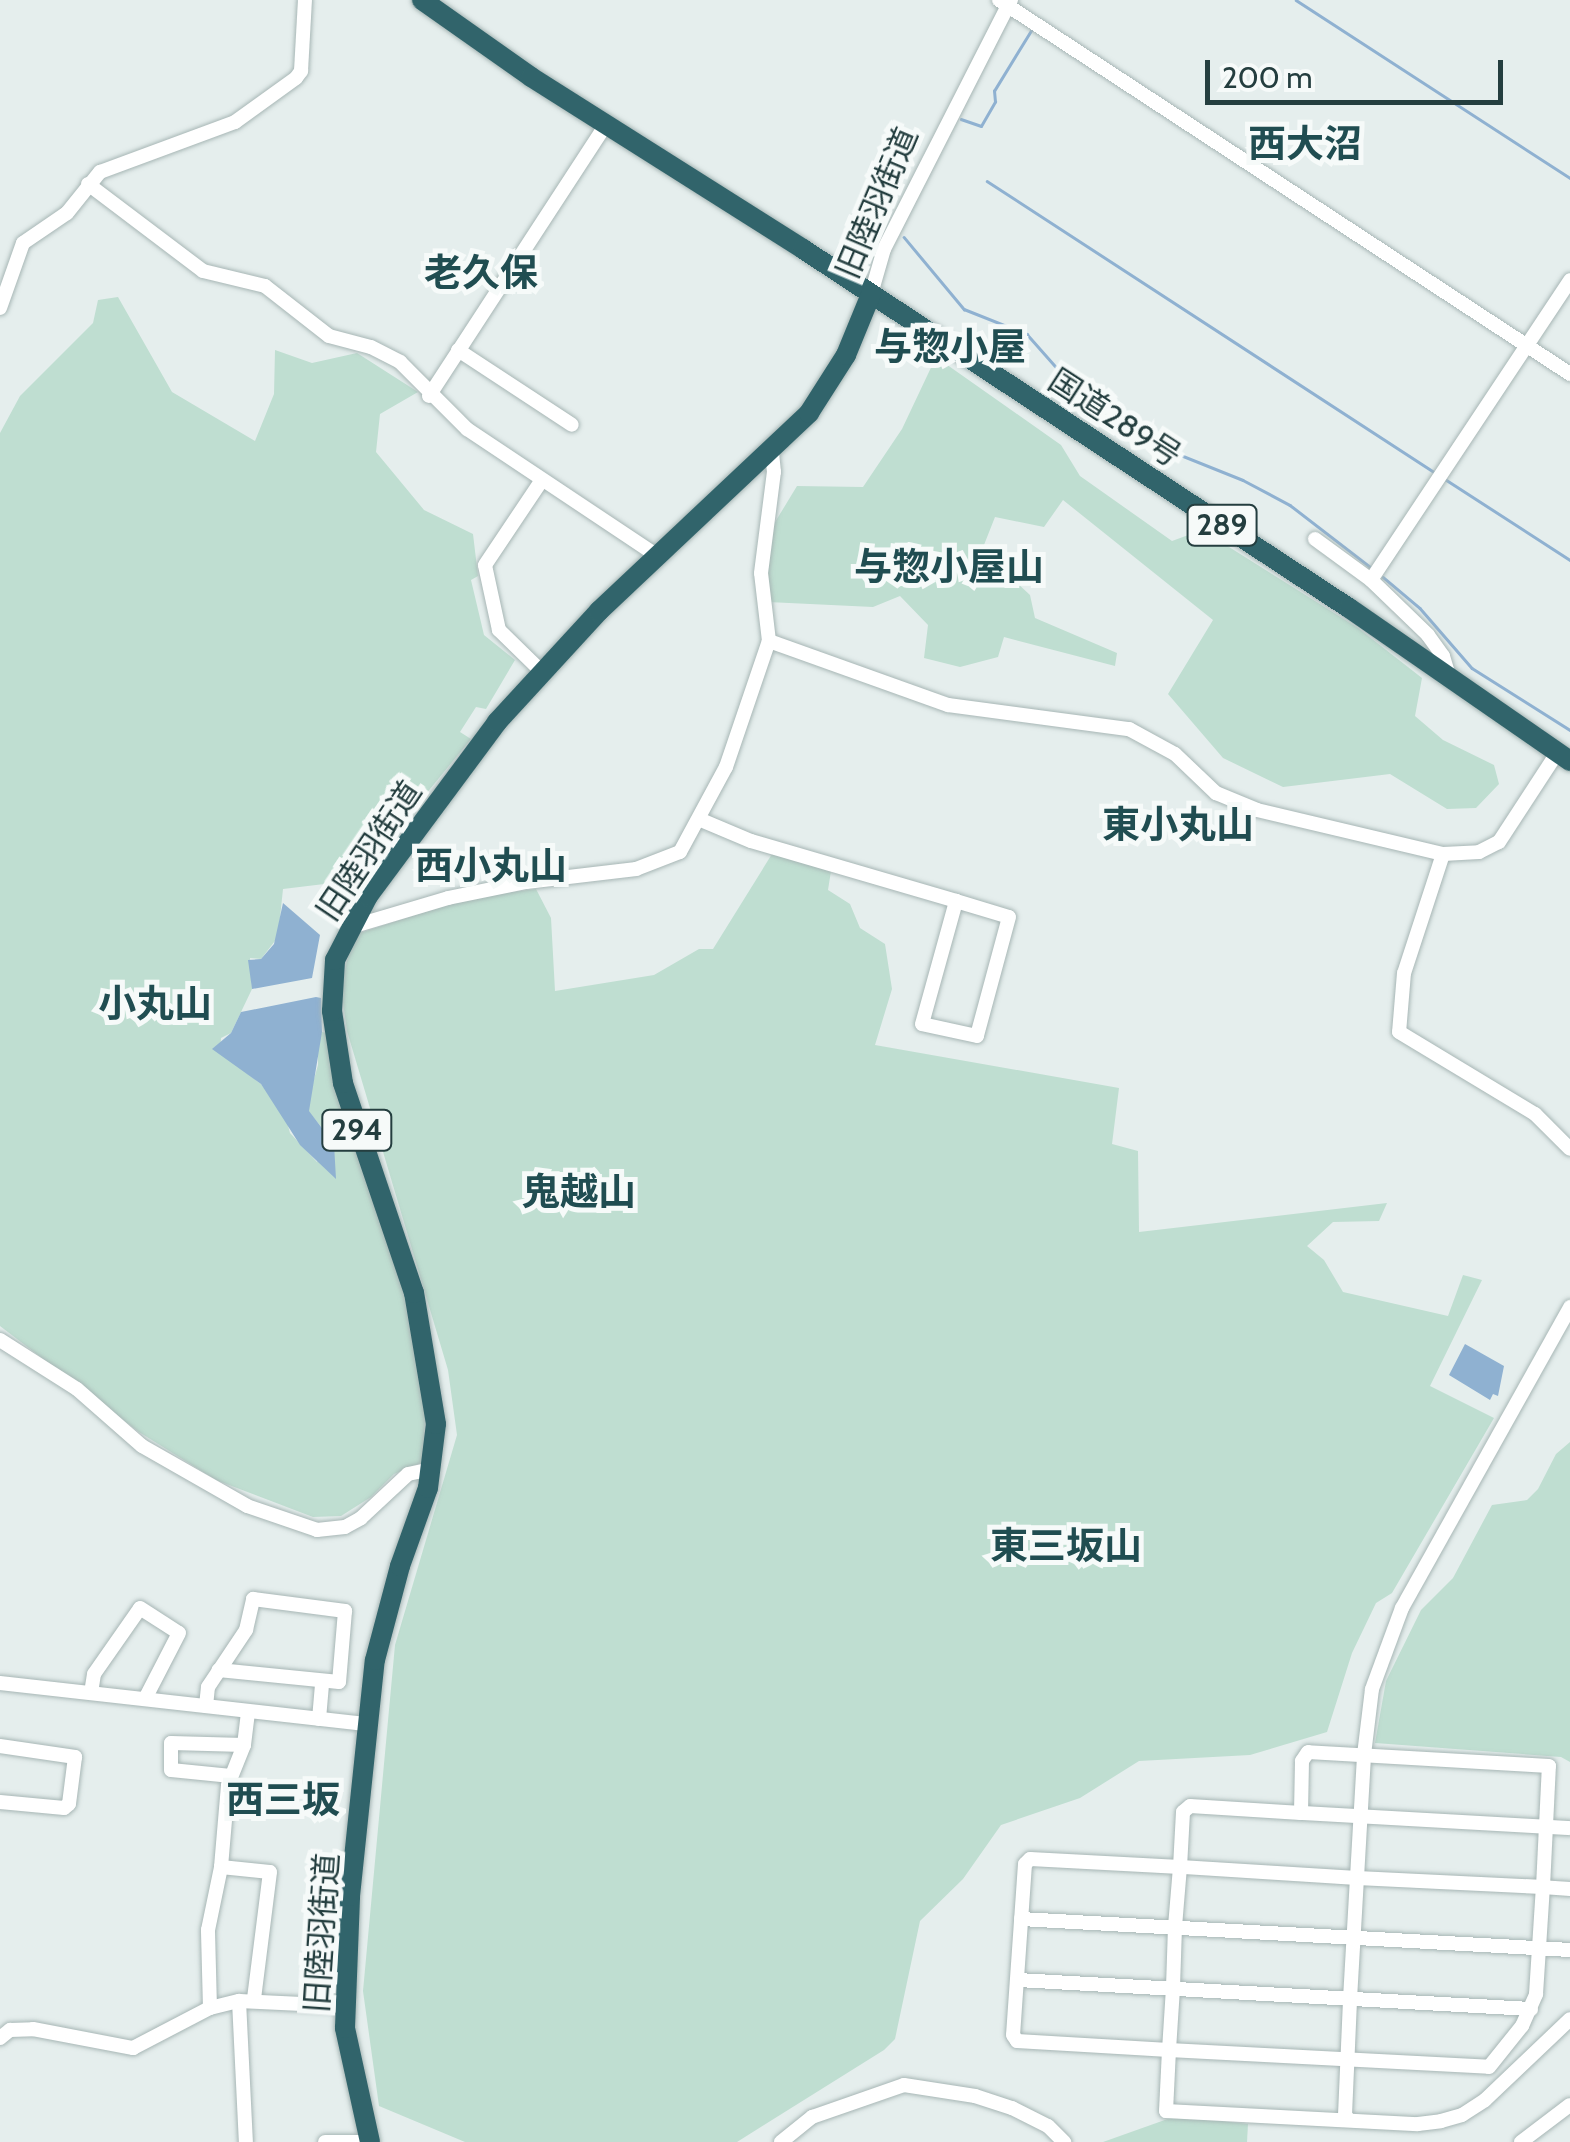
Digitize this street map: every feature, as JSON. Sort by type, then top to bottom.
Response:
[{"type":"highway","name":"国道289号","points":[[422,0],[531,77],[871,294],[1348,608],[1564,757]]},
{"type":"highway","name":"旧陸羽街道","points":[[371,2142],[348,2054],[344,2006],[368,1724],[375,1660],[390,1598],[432,1469],[434,1403],[414,1293],[358,1131],[336,1042],[332,985],[348,928],[498,722],[541,672],[772,452],[829,386],[871,294]]},
{"type":"street","points":[[0,308],[23,243],[68,213],[100,172],[235,122],[296,78],[301,71],[305,0]]},
{"type":"street","points":[[1006,2],[1570,374]]},
{"type":"street","name":"旧陸羽街道","points":[[871,294],[892,232],[1006,2]]},
{"type":"street","points":[[429,396],[606,122]]},
{"type":"street","points":[[88,184],[204,270],[264,286],[329,336],[371,347],[400,362],[429,396],[467,430],[659,557]]},
{"type":"street","points":[[1371,580],[1570,280]]},
{"type":"street","points":[[458,350],[572,425]]},
{"type":"street","points":[[348,928],[448,898],[661,862],[680,852],[701,820],[726,767],[769,641],[761,573],[774,472],[772,452]]},
{"type":"street","points":[[541,672],[499,630],[486,565],[542,480]]},
{"type":"street","points":[[1315,539],[1371,580],[1428,635],[1443,656],[1451,682]]},
{"type":"street","points":[[769,641],[948,705],[1129,729],[1175,754],[1216,793],[1258,810],[1443,854],[1480,852],[1499,842],[1564,757]]},
{"type":"street","points":[[701,820],[752,840],[956,901],[1008,917],[977,1036],[922,1024],[956,901]]},
{"type":"street","points":[[1443,854],[1404,973],[1399,1032],[1535,1114],[1570,1148]]},
{"type":"street","points":[[1349,2120],[1345,2115],[1350,1999],[1364,1755],[1372,1688],[1392,1627],[1570,1307]]},
{"type":"street","points":[[0,1340],[77,1389],[142,1446],[247,1506],[317,1530],[345,1527],[361,1518],[408,1474],[432,1469]]},
{"type":"street","points":[[206,1706],[208,1687],[246,1630],[254,1599],[342,1608],[339,1682],[220,1670]]},
{"type":"street","points":[[91,1693],[94,1674],[140,1608],[179,1633],[145,1700]]},
{"type":"street","points":[[318,1718],[322,1682]]},
{"type":"street","points":[[0,1683],[368,1724]]},
{"type":"street","points":[[210,2008],[208,1930],[221,1866],[231,1776],[244,1745],[248,1711]]},
{"type":"street","points":[[231,1776],[171,1770],[170,1742],[244,1745]]},
{"type":"street","points":[[0,1746],[75,1758],[69,1804],[64,1808],[0,1802]]},
{"type":"street","points":[[1301,1813],[1302,1761],[1308,1752],[1549,1766],[1543,1887],[1539,1948],[1530,2009],[1488,2067],[1016,2041],[1025,1864],[1030,1859],[1357,1878],[1543,1887],[1570,1889]]},
{"type":"street","points":[[1570,1828],[1190,1806],[1184,1812],[1166,2112],[1418,2124],[1462,2115],[1485,2100],[1570,2019]]},
{"type":"street","points":[[221,1866],[270,1872],[247,2000],[246,2142]]},
{"type":"street","points":[[1021,1919],[1570,1950]]},
{"type":"street","points":[[1018,1980],[1530,2009]]},
{"type":"street","points":[[0,2038],[10,2030],[46,2030],[133,2048],[210,2008],[247,2000],[344,2006]]},
{"type":"street","points":[[781,2142],[812,2117],[904,2085],[975,2096],[1012,2108],[1048,2126],[1064,2142]]},
{"type":"street","points":[[1521,2142],[1570,2105]]},
{"type":"street","points":[[325,2142],[371,2142]]},
{"type":"green space","points":[[118,297],[172,392],[255,441],[274,394],[275,350],[312,363],[357,353],[418,392],[380,414],[376,452],[424,510],[473,534],[478,576],[471,580],[484,635],[515,660],[486,709],[476,707],[460,732],[471,739],[385,844],[349,881],[283,889],[278,937],[261,959],[250,958],[252,989],[231,1033],[221,1038],[220,1053],[261,1084],[286,1118],[290,1133],[317,1162],[333,1141],[309,1112],[308,1100],[318,1065],[318,1041],[322,1032],[327,1033],[402,1269],[426,1400],[423,1462],[394,1474],[371,1497],[341,1516],[313,1517],[216,1480],[139,1432],[0,1326],[0,433],[20,396],[93,323],[98,300]]},
{"type":"green space","points":[[936,357],[1061,445],[1080,476],[1172,541],[1202,530],[1358,628],[1422,678],[1415,716],[1443,740],[1494,765],[1499,784],[1476,808],[1447,809],[1390,774],[1283,787],[1223,758],[1168,694],[1213,620],[1063,500],[1044,527],[995,517],[982,550],[1030,595],[1035,618],[1117,653],[1115,666],[1004,637],[998,657],[960,667],[924,658],[928,625],[900,596],[873,607],[768,602],[766,537],[797,486],[863,487],[902,429]]},
{"type":"green space","points":[[772,854],[831,871],[828,890],[850,904],[860,928],[885,944],[892,989],[875,1045],[1119,1088],[1112,1144],[1138,1151],[1139,1232],[1387,1203],[1379,1221],[1333,1222],[1307,1246],[1324,1260],[1343,1292],[1448,1316],[1463,1275],[1482,1280],[1430,1386],[1494,1418],[1392,1593],[1376,1603],[1352,1653],[1327,1732],[1250,1755],[1139,1761],[1080,1798],[1001,1825],[963,1879],[920,1921],[895,2039],[884,2050],[737,2142],[465,2142],[379,2106],[363,1991],[395,1645],[457,1435],[448,1370],[347,1031],[341,988],[349,952],[360,933],[470,897],[536,889],[551,918],[555,991],[654,975],[699,949],[713,949]]},
{"type":"green space","points":[[1570,1442],[1570,1762],[1561,1757],[1375,1743],[1386,1681],[1421,1610],[1453,1578],[1492,1505],[1527,1500],[1538,1489],[1556,1454]]},
{"type":"green space","points":[[1176,2116],[1248,2124],[1247,2142],[1103,2142]]},
{"type":"water","points":[[283,903],[320,935],[312,978],[252,989],[248,960],[261,959],[274,944]]},
{"type":"water","points":[[321,998],[322,1032],[309,1111],[334,1144],[336,1179],[300,1145],[261,1084],[212,1049],[231,1033],[241,1012]]},
{"type":"water","points":[[1465,1344],[1504,1366],[1498,1396],[1493,1394],[1490,1400],[1449,1375]]},
{"type":"waterway","points":[[1296,0],[1570,178]]},
{"type":"waterway","points":[[961,119],[981,126],[995,102],[994,91],[1032,29]]},
{"type":"waterway","points":[[987,181],[1434,472]]},
{"type":"waterway","points":[[904,237],[964,309],[1027,334],[1108,426],[1243,480],[1290,505],[1373,569]]},
{"type":"waterway","points":[[1445,479],[1570,560]]},
{"type":"waterway","points":[[1383,577],[1420,608],[1472,668],[1570,730]]},
{"type":"district","name":"西大沼","points":[[1305,144]]},
{"type":"district","name":"老久保","points":[[481,273]]},
{"type":"district","name":"与惣小屋","points":[[950,347]]},
{"type":"district","name":"与惣小屋山","points":[[949,567]]},
{"type":"district","name":"東小丸山","points":[[1178,825]]},
{"type":"district","name":"西小丸山","points":[[491,866]]},
{"type":"district","name":"小丸山","points":[[155,1004]]},
{"type":"district","name":"鬼越山","points":[[579,1192]]},
{"type":"district","name":"東三坂山","points":[[1066,1546]]},
{"type":"district","name":"西三坂","points":[[283,1800]]}]
